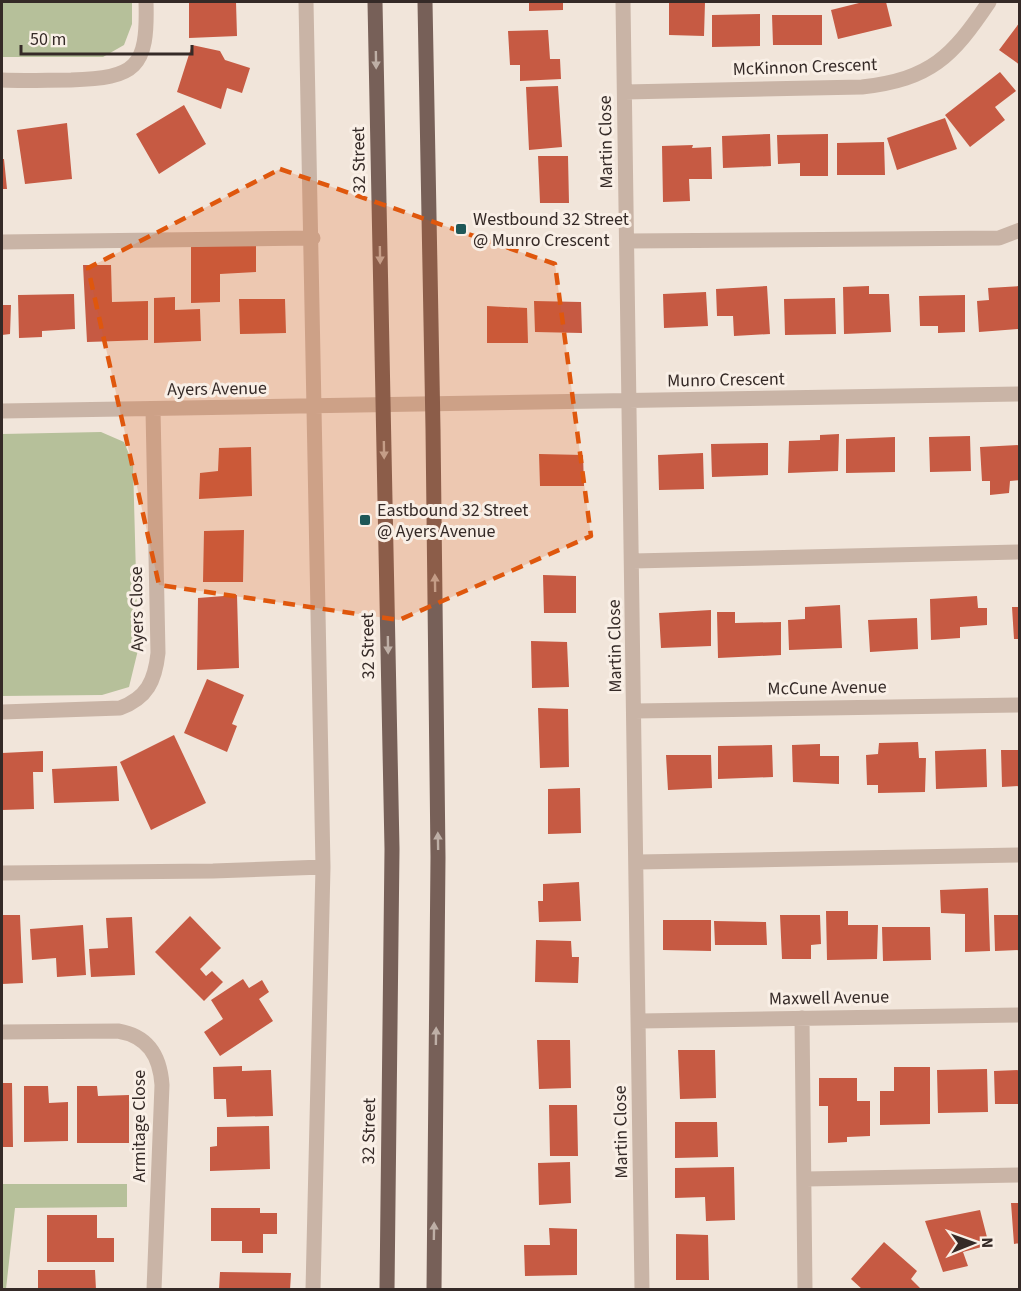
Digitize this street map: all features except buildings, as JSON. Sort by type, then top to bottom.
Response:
[{"type":"main road","name":"32 Street","points":[[375,2],[392,849],[387,1290]]},
{"type":"main road","points":[[425,2],[433,405],[438,857],[434,1290]]},
{"type":"street","points":[[2,81],[106,79],[129,70],[142,52],[146,40],[146,2]]},
{"type":"street","points":[[306,2],[313,238],[323,867],[313,1290]]},
{"type":"street","name":"Martin Close","points":[[623,2],[638,862],[642,1290]]},
{"type":"street","name":"McKinnon Crescent","points":[[625,92],[862,87],[897,81],[920,73],[954,51],[989,2]]},
{"type":"street","points":[[628,242],[999,238],[1020,230]]},
{"type":"street","points":[[2,242],[313,238]]},
{"type":"street","name":"Munro Crescent","points":[[433,405],[1020,394]]},
{"type":"street","name":"Ayers Avenue","points":[[2,411],[433,405]]},
{"type":"street","name":"Ayers Close","points":[[2,712],[120,708],[136,702],[147,690],[156,671],[158,653],[153,410]]},
{"type":"street","points":[[633,561],[1020,552]]},
{"type":"street","name":"McCune Avenue","points":[[635,711],[1020,705]]},
{"type":"street","points":[[638,862],[1020,855]]},
{"type":"street","points":[[2,873],[213,871],[323,867]]},
{"type":"street","name":"Maxwell Avenue","points":[[640,1021],[1020,1015]]},
{"type":"street","points":[[802,1018],[806,1179],[805,1290]]},
{"type":"street","name":"Armitage Close","points":[[2,1032],[118,1031],[131,1033],[154,1051],[159,1060],[162,1085],[154,1290]]},
{"type":"street","points":[[806,1179],[1020,1175]]},
{"type":"highlighted area","points":[[280,169],[555,264],[591,536],[399,620],[159,585],[88,268]]},
{"type":"green space","points":[[2,2],[132,2],[132,24],[124,45],[103,57],[2,57]]},
{"type":"green space","points":[[101,432],[124,442],[133,464],[138,650],[129,687],[102,695],[2,696],[2,434]]},
{"type":"green space","points":[[2,1184],[127,1184],[127,1207],[15,1208],[6,1289],[2,1289]]},
{"type":"place","name":"Westbound 32 Street @ Munro Crescent","points":[[461,229]]},
{"type":"place","name":"Eastbound 32 Street @ Ayers Avenue","points":[[365,520]]}]
